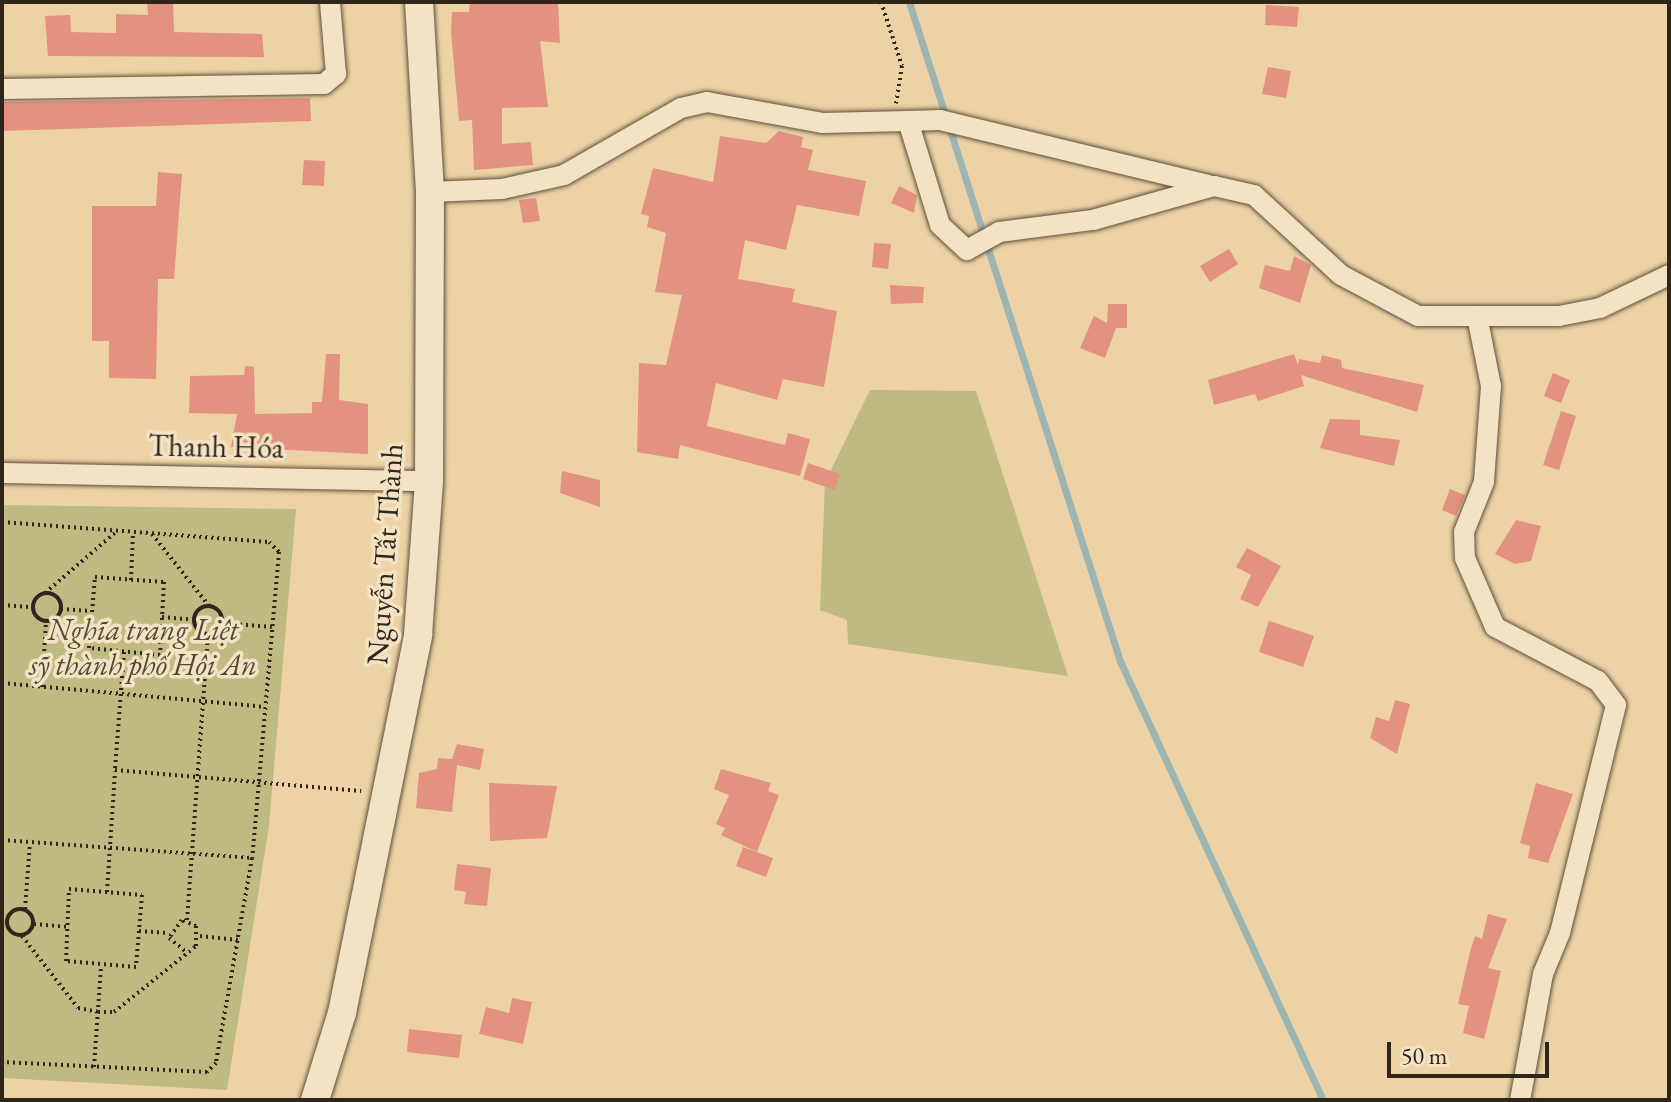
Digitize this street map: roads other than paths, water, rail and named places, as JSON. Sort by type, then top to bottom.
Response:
[{"type":"main road","name":"Nguyễn Tất Thành","points":[[315,1100],[342,1013],[389,794],[418,635],[429,481],[430,192],[419,2]]},
{"type":"street","points":[[2,89],[324,84],[336,74],[330,2]]},
{"type":"street","points":[[430,192],[502,189],[564,175],[681,108],[707,102],[822,123],[901,120],[949,123],[1254,195],[1376,299],[1418,316],[1478,321],[1600,308],[1669,275]]},
{"type":"street","points":[[901,120],[940,225],[967,250],[999,232],[1093,220],[1214,186]]},
{"type":"street","points":[[1478,321],[1491,386],[1484,482],[1464,532],[1465,558],[1495,627],[1577,667],[1607,688],[1616,705],[1560,933],[1543,974],[1520,1100]]},
{"type":"street","name":"Thanh Hóa","points":[[2,473],[429,481]]},
{"type":"waterway","points":[[909,2],[1120,661],[1323,1100]]},
{"type":"park label","name":"Nghĩa trang Liệt sỹ thành phố Hội An","points":[[143,647]]}]
